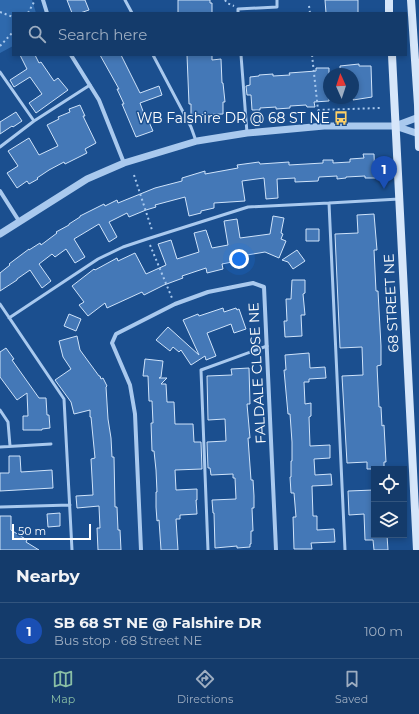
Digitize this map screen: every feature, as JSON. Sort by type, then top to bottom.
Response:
[{"type":"main road","points":[[389,0],[390,12]]},
{"type":"main road","points":[[411,0],[419,117],[419,147]]},
{"type":"main road","name":"68 STREET NE","points":[[392,56],[417,550]]},
{"type":"street","points":[[43,0],[47,12]]},
{"type":"street","points":[[72,56],[99,100],[124,163]]},
{"type":"street","points":[[395,126],[419,117]]},
{"type":"street","points":[[0,234],[87,179],[124,163],[196,141],[247,132],[324,126],[395,126],[419,134]]},
{"type":"street","points":[[0,191],[19,221]]},
{"type":"street","name":"FALDALE CLOSE NE","points":[[141,550],[135,414],[130,385],[112,343],[116,334],[175,304],[208,292],[253,283],[264,287],[276,550]]},
{"type":"lane","points":[[125,0],[131,12]]},
{"type":"lane","points":[[238,9],[277,7],[277,0]]},
{"type":"lane","points":[[154,56],[191,127],[196,141]]},
{"type":"lane","points":[[241,56],[247,132]]},
{"type":"lane","points":[[0,72],[34,121]]},
{"type":"lane","points":[[0,147],[34,121],[90,85]]},
{"type":"lane","points":[[10,318],[98,259],[123,247],[147,238],[248,207],[399,199]]},
{"type":"lane","points":[[329,203],[345,550]]},
{"type":"lane","points":[[0,304],[64,399],[72,550]]},
{"type":"lane","points":[[208,550],[201,370],[267,346]]},
{"type":"lane","points":[[0,410],[8,422],[10,446]]},
{"type":"lane","points":[[0,447],[51,444]]},
{"type":"lane","points":[[0,508],[70,505]]},
{"type":"path","points":[[29,12],[34,2],[43,0]]},
{"type":"path","points":[[225,0],[227,3],[238,9]]},
{"type":"path","points":[[309,6],[310,12]]},
{"type":"path","points":[[0,12],[12,17]]},
{"type":"path","points":[[0,46],[12,33]]},
{"type":"path","points":[[312,56],[318,110],[380,108]]},
{"type":"path","points":[[134,175],[154,236]]},
{"type":"path","points":[[147,238],[175,304]]},
{"type":"shaded area","points":[[0,0],[32,0],[36,12],[12,12],[12,47],[0,53]]},
{"type":"building","points":[[67,0],[85,0],[89,10],[83,12],[72,12]]},
{"type":"building","points":[[178,0],[210,0],[210,3],[212,3],[212,12],[178,12]]},
{"type":"building","points":[[325,0],[358,0],[358,12],[326,12]]},
{"type":"building","points":[[20,56],[36,56],[39,63],[41,62],[54,81],[58,78],[68,90],[36,113],[29,103],[42,94],[30,77],[14,87],[10,80],[27,69]]},
{"type":"building","points":[[101,56],[122,56],[140,93],[159,86],[162,95],[140,103],[147,122],[149,122],[153,131],[136,137],[122,104],[124,104],[117,89],[119,89]]},
{"type":"building","points":[[187,56],[212,56],[212,60],[221,59],[222,83],[225,102],[223,102],[223,114],[191,115],[191,104],[189,104]]},
{"type":"building","points":[[359,64],[359,66],[371,66],[372,97],[359,99],[359,68],[340,68],[340,66]]},
{"type":"building","points":[[316,68],[323,68],[323,101],[314,102],[315,107],[307,107],[306,105],[290,106],[290,108],[276,109],[276,107],[252,110],[251,95],[247,95],[246,86],[250,85],[250,77],[273,74],[273,76],[290,75],[289,73],[316,71]]},
{"type":"building","points":[[80,105],[85,116],[83,116],[96,143],[85,149],[87,153],[65,164],[64,162],[49,170],[29,184],[27,181],[17,188],[7,173],[18,166],[8,151],[29,138],[39,155],[58,146],[47,125],[59,119],[58,117],[70,112],[69,109]]},
{"type":"building","points":[[16,112],[22,121],[0,134],[0,122]]},
{"type":"building","points":[[363,154],[374,154],[375,178],[365,178],[365,176],[337,179],[337,176],[319,177],[318,181],[295,182],[295,178],[277,179],[278,198],[266,199],[264,178],[242,181],[245,201],[214,203],[214,208],[189,216],[185,197],[155,205],[156,207],[129,217],[127,213],[109,222],[117,237],[109,242],[99,224],[74,239],[85,257],[75,263],[66,249],[55,257],[52,254],[39,264],[51,281],[42,288],[30,270],[0,291],[0,273],[10,265],[9,264],[29,249],[40,243],[41,245],[57,233],[56,232],[69,225],[80,216],[104,204],[105,206],[117,200],[118,203],[155,188],[182,181],[182,178],[205,171],[205,174],[238,168],[237,165],[259,162],[260,164],[289,162],[289,165],[323,163],[323,160],[333,160],[333,163],[350,162],[350,159],[364,158]]},
{"type":"building","points":[[374,214],[377,250],[374,250],[376,291],[378,291],[381,365],[377,366],[379,407],[381,407],[382,426],[384,425],[386,462],[384,462],[384,466],[371,466],[371,469],[367,469],[367,462],[347,463],[342,376],[363,375],[362,347],[340,348],[335,234],[358,233],[357,215]]},
{"type":"building","points":[[273,216],[284,218],[281,233],[283,234],[281,239],[286,241],[279,258],[265,252],[241,256],[242,260],[222,264],[223,269],[207,273],[206,268],[182,276],[183,278],[144,295],[142,292],[107,308],[105,303],[88,316],[79,305],[84,302],[72,286],[94,269],[95,270],[117,258],[118,261],[135,253],[146,274],[166,265],[158,244],[171,240],[177,259],[199,252],[194,233],[206,230],[212,248],[228,245],[224,221],[237,219],[240,238],[270,234]]},
{"type":"building","points":[[306,229],[319,229],[319,241],[306,241]]},
{"type":"building","points":[[297,250],[305,261],[293,269],[288,262],[282,260]]},
{"type":"building","points":[[292,280],[305,280],[305,293],[303,294],[305,315],[301,315],[302,336],[285,337],[284,321],[287,321],[286,299],[291,299]]},
{"type":"building","points":[[223,308],[224,312],[236,308],[237,310],[239,309],[246,329],[234,333],[231,324],[207,333],[216,356],[206,360],[205,356],[191,365],[181,350],[179,352],[173,347],[170,351],[156,340],[168,327],[199,355],[183,320],[198,314],[199,316]]},
{"type":"building","points":[[69,314],[81,319],[76,331],[64,326]]},
{"type":"building","points":[[77,336],[80,350],[101,379],[103,378],[107,386],[108,419],[112,457],[114,457],[115,507],[117,507],[121,550],[98,550],[97,528],[100,528],[99,506],[77,508],[76,496],[93,495],[91,459],[95,458],[90,410],[74,414],[71,402],[55,380],[71,369],[63,357],[59,341]]},
{"type":"building","points":[[6,348],[14,359],[12,360],[39,398],[46,398],[47,415],[49,415],[50,428],[42,430],[23,430],[23,416],[28,416],[27,393],[17,400],[0,377],[0,352]]},
{"type":"building","points":[[309,353],[310,368],[325,367],[326,378],[309,379],[309,382],[304,382],[305,404],[311,403],[311,416],[309,417],[310,446],[330,445],[330,458],[314,459],[315,475],[331,474],[332,485],[312,486],[313,516],[317,516],[317,530],[334,529],[335,542],[311,543],[312,549],[294,549],[293,517],[296,517],[294,493],[291,493],[290,477],[292,442],[284,370],[286,370],[285,355]]},
{"type":"building","points":[[145,359],[163,361],[161,377],[159,378],[167,378],[161,384],[166,384],[167,402],[174,402],[175,424],[193,424],[194,442],[201,442],[202,469],[175,470],[176,490],[197,489],[197,514],[180,515],[180,519],[176,519],[178,550],[161,550],[159,520],[157,521],[156,507],[156,470],[154,451],[152,451],[152,401],[149,401],[148,376],[143,376]]},
{"type":"building","points":[[249,368],[250,404],[247,404],[250,438],[248,438],[251,480],[253,480],[254,496],[254,508],[252,508],[253,531],[251,531],[251,544],[250,547],[237,548],[237,546],[215,548],[212,500],[236,499],[235,478],[233,478],[233,474],[211,475],[210,468],[208,468],[207,442],[226,441],[225,419],[208,420],[207,376],[232,375],[231,369]]},
{"type":"building","points":[[9,456],[20,456],[21,472],[52,470],[53,488],[0,491],[0,473],[9,473]]},
{"type":"building","points":[[371,490],[371,538],[387,538],[388,550],[374,550],[373,540],[365,540],[364,514],[349,515],[348,491]]},
{"type":"building","points":[[60,513],[60,526],[48,527],[47,514]]},
{"type":"building","points":[[0,516],[11,516],[11,530],[39,550],[0,550]]},
{"type":"place","name":"WB Falshire DR @ 68 ST NE","points":[[341,118]]},
{"type":"place","name":"SB 68 ST NE @ Falshire DR","points":[[384,189]]}]
